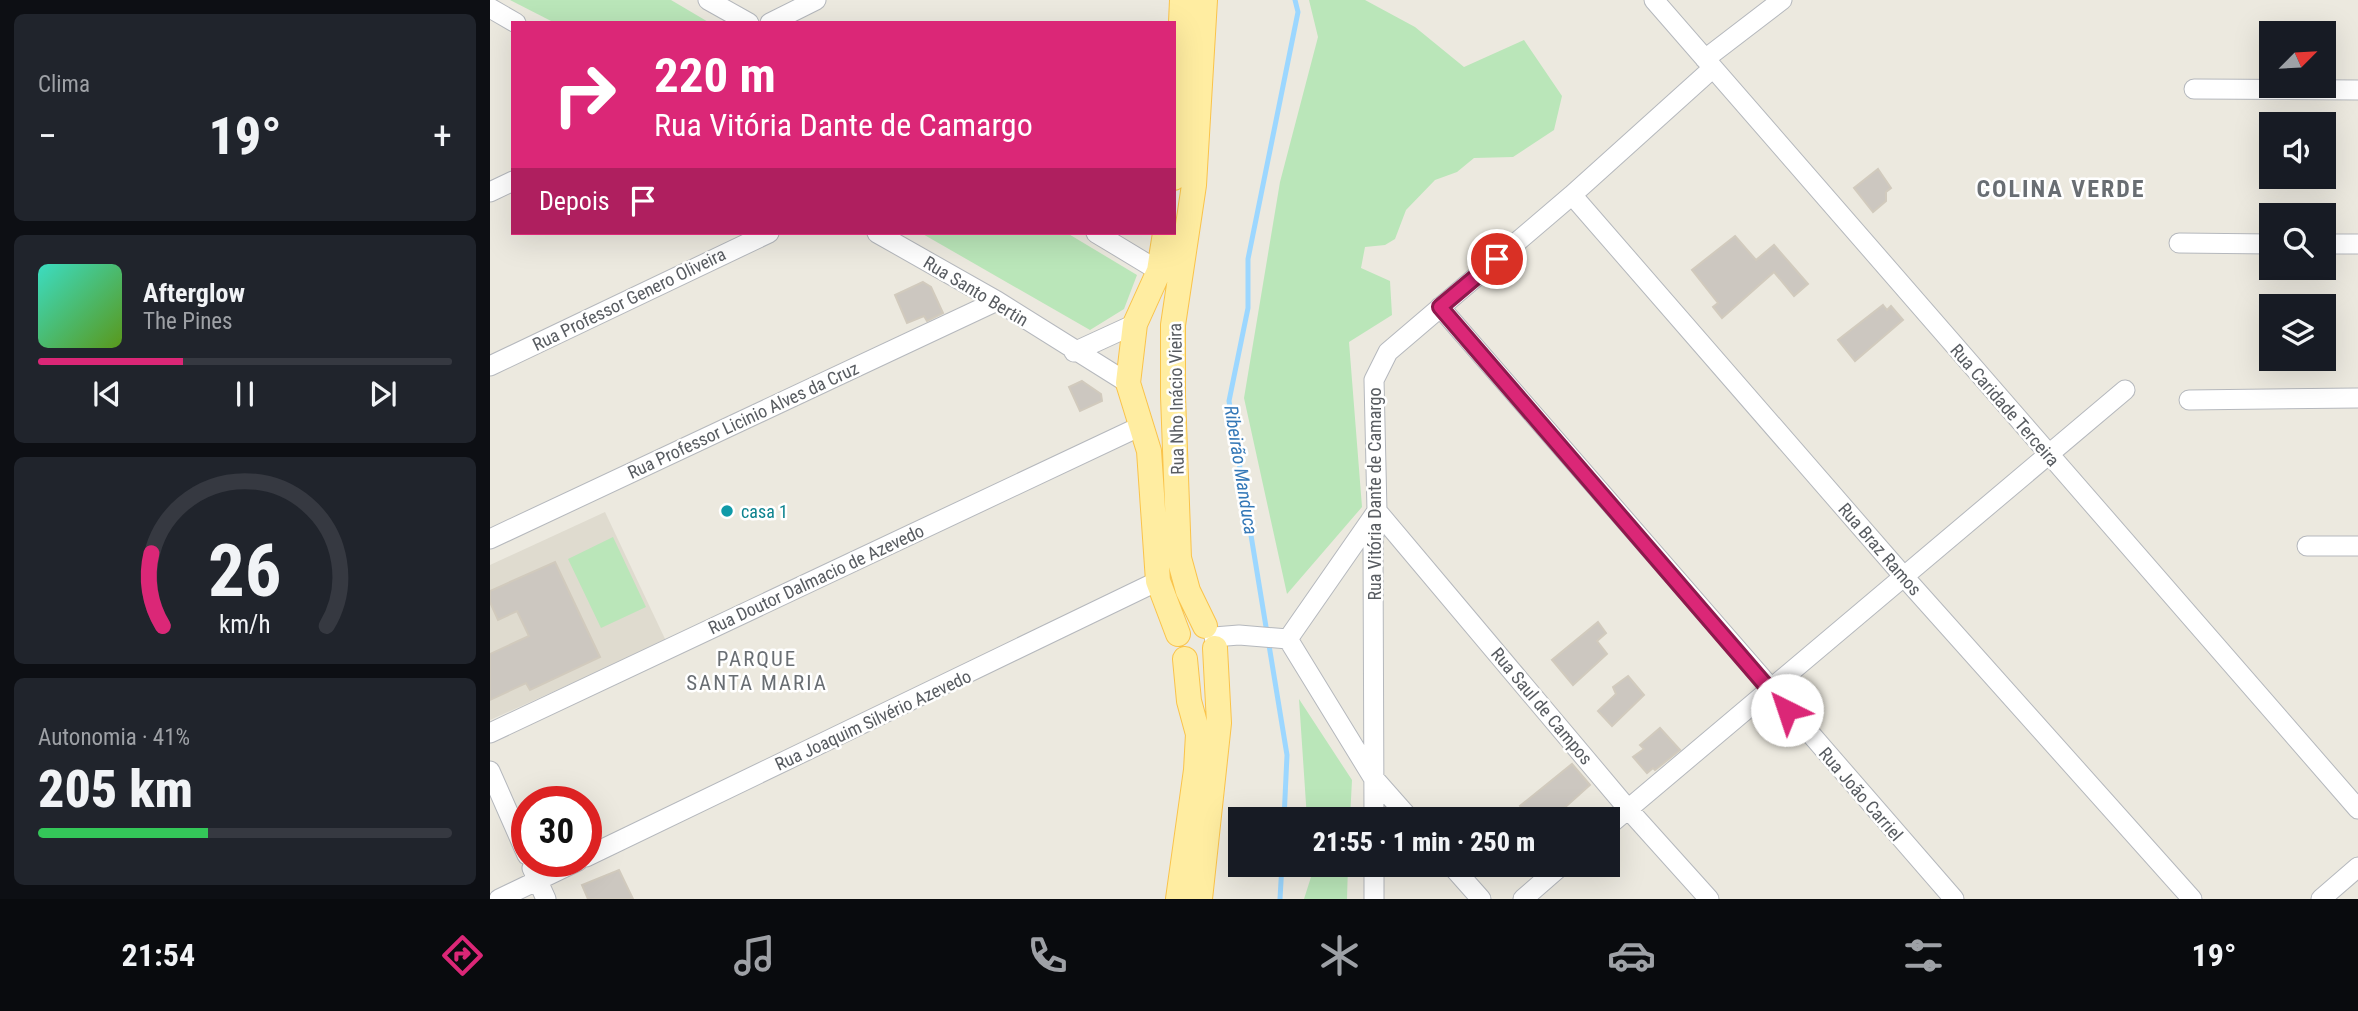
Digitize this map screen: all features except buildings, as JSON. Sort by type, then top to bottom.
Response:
[{"type":"main road","points":[[1176,134],[1182,0]]},
{"type":"main road","name":"Rua Nho Inácio Vieira","points":[[1205,0],[1194,185],[1173,325],[1172,396],[1180,558],[1188,591],[1218,637]]},
{"type":"main road","name":"Rua Nho Inácio Vieira","points":[[1165,235],[1159,271],[1135,324],[1128,383],[1149,451],[1158,581],[1178,634]]},
{"type":"main road","points":[[1135,324],[1155,320],[1173,325]]},
{"type":"main road","points":[[1178,899],[1196,770],[1198,734],[1189,701],[1185,659],[1177,646],[1178,634],[1193,624],[1218,637]]},
{"type":"main road","points":[[1185,659],[1201,662],[1218,637]]},
{"type":"main road","points":[[1200,899],[1219,723],[1218,637]]},
{"type":"street","points":[[708,0],[745,21]]},
{"type":"street","points":[[774,21],[816,0]]},
{"type":"street","name":"Rua Caridade Terceira","points":[[1654,0],[2358,809]]},
{"type":"street","name":"Rua Vitória Dante de Camargo","points":[[1373,807],[1373,543],[1377,512],[1374,380],[1388,352],[1572,195],[1709,63],[1782,0]]},
{"type":"street","points":[[492,10],[512,21]]},
{"type":"street","points":[[2194,89],[2358,90]]},
{"type":"street","points":[[490,192],[511,182]]},
{"type":"street","name":"Rua Braz Ramos","points":[[1572,195],[1906,579],[2192,899]]},
{"type":"street","name":"Rua Professor Genero Oliveira","points":[[490,366],[765,235]]},
{"type":"street","name":"Rua Santo Bertin","points":[[881,235],[997,301],[1074,352],[1128,383]]},
{"type":"street","points":[[1099,235],[1159,271]]},
{"type":"street","points":[[2179,243],[2259,244]]},
{"type":"street","points":[[2336,244],[2358,244]]},
{"type":"street","name":"Rua Professor Licinio Alves da Cruz","points":[[490,539],[997,301]]},
{"type":"street","name":"Rua João Carriel","points":[[1440,307],[1954,899]]},
{"type":"street","points":[[1074,352],[1135,324]]},
{"type":"street","points":[[1620,816],[1769,689],[1906,579],[2125,390]]},
{"type":"street","points":[[2189,400],[2358,398]]},
{"type":"street","name":"Rua Doutor Dalmacio de Azevedo","points":[[490,733],[1141,426]]},
{"type":"street","points":[[1282,639],[1377,512]]},
{"type":"street","name":"Rua Saul de Campos","points":[[1377,512],[1628,809],[1709,899]]},
{"type":"street","points":[[2307,546],[2358,546]]},
{"type":"street","name":"Rua Joaquim Silvério Azevedo","points":[[602,849],[1158,581]]},
{"type":"street","points":[[1218,637],[1282,639]]},
{"type":"street","points":[[1282,639],[1372,776],[1399,807]]},
{"type":"street","points":[[490,771],[511,819]]},
{"type":"street","points":[[2321,899],[2358,867]]},
{"type":"street","points":[[537,877],[546,899]]},
{"type":"street","points":[[499,899],[544,877]]},
{"type":"street","points":[[1374,877],[1374,899]]},
{"type":"street","points":[[1462,877],[1481,899]]},
{"type":"street","points":[[1523,899],[1548,877]]},
{"type":"shaded area","points":[[605,512],[666,641],[490,720],[490,565]]},
{"type":"green space","points":[[510,0],[671,0],[707,21],[551,21]]},
{"type":"green space","points":[[1309,0],[1365,0],[1415,27],[1464,67],[1524,40],[1562,96],[1554,130],[1513,157],[1474,158],[1457,172],[1435,180],[1406,210],[1395,239],[1385,245],[1365,247],[1361,268],[1390,281],[1392,315],[1349,342],[1362,507],[1287,594],[1244,398],[1280,182],[1318,37]]},
{"type":"green space","points":[[924,235],[1070,235],[1137,275],[1124,309],[1090,330]]},
{"type":"green space","points":[[613,537],[646,607],[601,628],[568,559]]},
{"type":"green space","points":[[1299,699],[1352,780],[1351,807],[1306,807]]},
{"type":"green space","points":[[1311,877],[1348,877],[1347,899],[1304,899]]},
{"type":"waterway","name":"Ribeirão Manduca","points":[[1285,807],[1287,755],[1229,401],[1248,308],[1248,259],[1298,12],[1295,0]]},
{"type":"waterway","name":"Ribeirão Manduca","points":[[1280,899],[1281,877]]},
{"type":"place","name":"casa 1","points":[[727,511]]},
{"type":"district","name":"COLINA VERDE","points":[[2061,189]]},
{"type":"district","name":"PARQUE SANTA MARIA","points":[[757,671]]},
{"type":"route","points":[[1497,259],[1440,307],[1787,710]]}]
